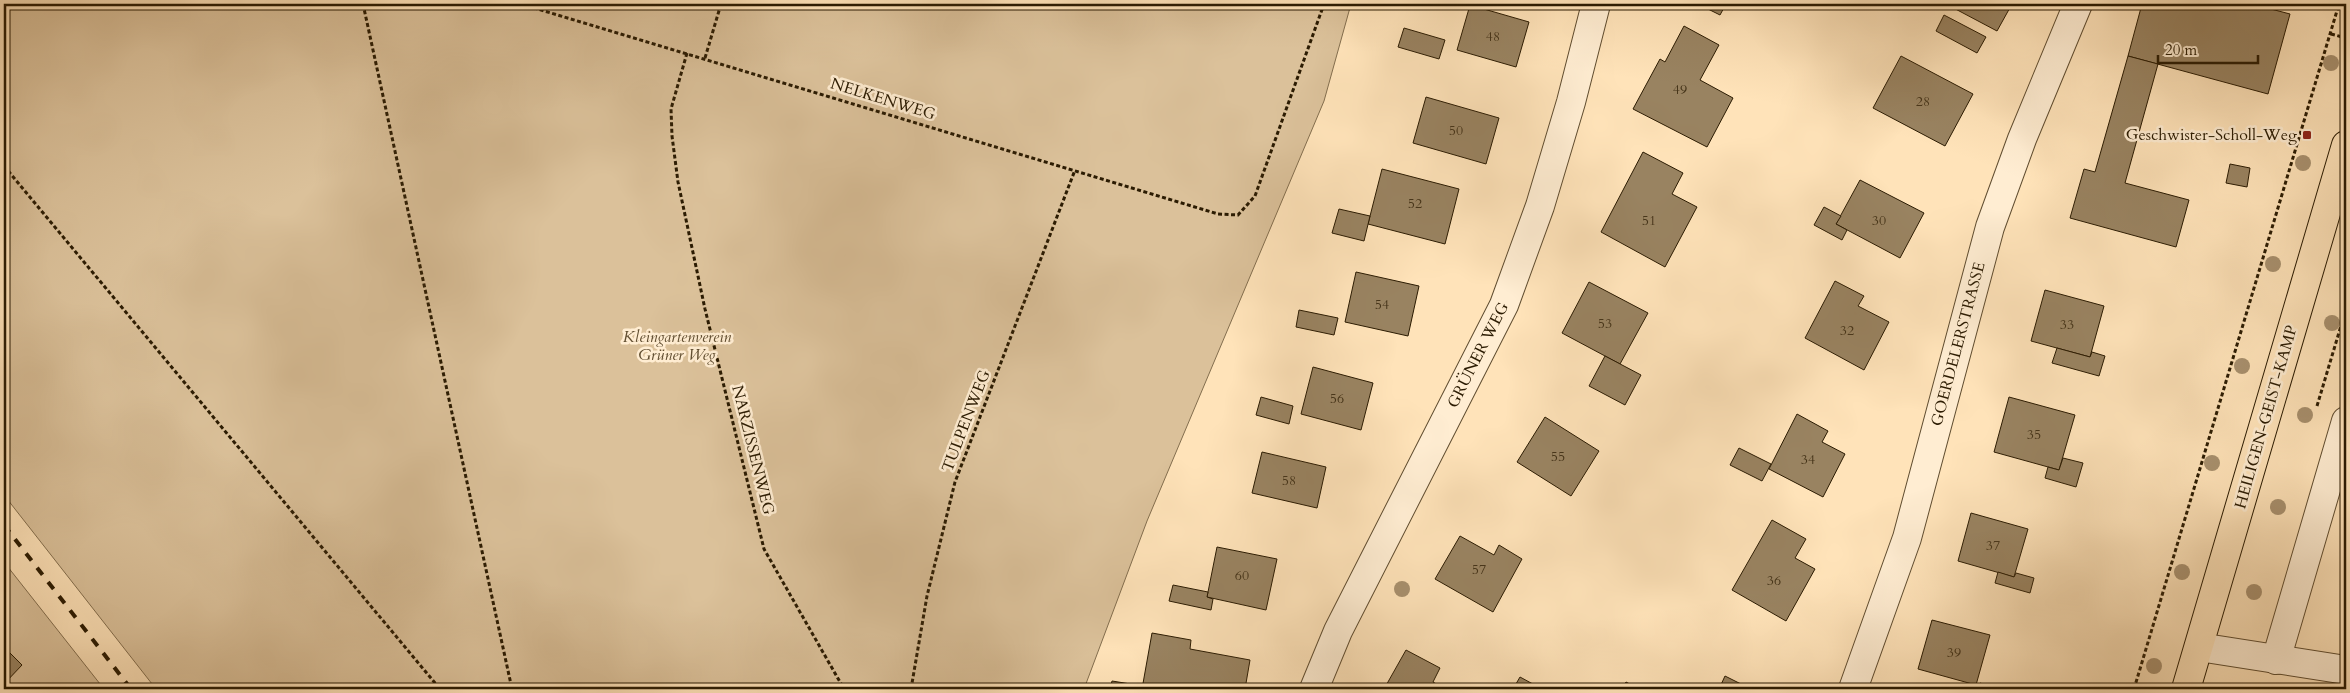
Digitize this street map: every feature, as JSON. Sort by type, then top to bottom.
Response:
[{"type":"main road","name":"HEILIGEN-GEIST-KAMP","points":[[2186,689],[2346,146]]},
{"type":"street","name":"GRÜNER WEG","points":[[1314,689],[1338,631],[1504,305],[1540,206],[1571,102],[1596,4]]},
{"type":"street","name":"GOERDELERSTRASSE","points":[[1854,689],[1907,538],[1990,227],[2022,139],[2078,4]]},
{"type":"street","points":[[2276,660],[2346,421]]},
{"type":"street","points":[[2198,647],[2346,670]]},
{"type":"path","points":[[363,4],[512,689]]},
{"type":"path","name":"NELKENWEG","points":[[521,4],[1218,214],[1238,215],[1256,196],[1324,4]]},
{"type":"path","points":[[704,58],[721,4]]},
{"type":"path","points":[[2134,689],[2339,4]]},
{"type":"path","points":[[2331,34],[2346,38]]},
{"type":"path","name":"NARZISSENWEG","points":[[687,53],[672,109],[672,136],[678,182],[705,309],[764,549],[844,689]]},
{"type":"path","points":[[4,166],[440,689]]},
{"type":"path","name":"TULPENWEG","points":[[911,689],[928,596],[955,482],[1075,170]]},
{"type":"green space","name":"Kleingartenverein Grüner Weg","points":[[4,4],[1351,4],[1324,101],[1147,521],[1084,689],[156,689],[4,495]]},
{"type":"green space","points":[[4,562],[104,689],[4,689]]},
{"type":"building","points":[[1698,4],[1726,4],[1720,15]]},
{"type":"building","points":[[1946,4],[2012,4],[1997,31]]},
{"type":"building","points":[[2142,4],[2252,4],[2290,14],[2268,94],[2128,56]]},
{"type":"building","points":[[1470,5],[1529,22],[1516,67],[1457,50]]},
{"type":"building","points":[[1944,15],[1986,37],[1977,53],[1936,31]]},
{"type":"building","points":[[1684,26],[1719,45],[1700,80],[1733,98],[1707,147],[1633,109],[1660,59],[1665,62]]},
{"type":"building","points":[[1404,28],[1445,40],[1439,59],[1398,47]]},
{"type":"building","points":[[1901,56],[1973,94],[1945,146],[1873,108]]},
{"type":"building","points":[[2128,56],[2158,64],[2125,183],[2189,200],[2176,247],[2070,218],[2084,169],[2095,172]]},
{"type":"building","points":[[1426,97],[1499,118],[1486,164],[1413,143]]},
{"type":"building","points":[[1643,152],[1683,173],[1672,194],[1697,207],[1665,267],[1601,232]]},
{"type":"building","points":[[2230,164],[2250,168],[2247,187],[2226,183]]},
{"type":"building","points":[[1382,169],[1459,189],[1445,244],[1368,224]]},
{"type":"building","points":[[1860,180],[1924,213],[1900,258],[1836,224]]},
{"type":"building","points":[[1824,207],[1841,216],[1836,224],[1847,230],[1842,240],[1814,225]]},
{"type":"building","points":[[1339,209],[1370,216],[1364,241],[1332,233]]},
{"type":"building","points":[[1356,272],[1419,286],[1408,336],[1345,322]]},
{"type":"building","points":[[1835,281],[1864,296],[1858,306],[1889,322],[1864,370],[1805,338]]},
{"type":"building","points":[[1589,282],[1648,313],[1620,364],[1562,333]]},
{"type":"building","points":[[2045,290],[2104,306],[2090,357],[2031,341]]},
{"type":"building","points":[[1299,310],[1338,318],[1334,335],[1296,327]]},
{"type":"building","points":[[2057,348],[2090,357],[2092,352],[2105,356],[2099,376],[2052,363]]},
{"type":"building","points":[[1605,356],[1641,375],[1625,405],[1589,386]]},
{"type":"building","points":[[1313,367],[1373,383],[1361,430],[1301,414]]},
{"type":"building","points":[[1261,397],[1293,406],[1289,424],[1256,415]]},
{"type":"building","points":[[2009,397],[2075,415],[2059,470],[1994,452]]},
{"type":"building","points":[[1797,414],[1828,431],[1822,442],[1845,454],[1823,497],[1769,469]]},
{"type":"building","points":[[1545,417],[1599,451],[1571,496],[1517,462]]},
{"type":"building","points":[[1739,448],[1771,464],[1762,481],[1730,465]]},
{"type":"building","points":[[1262,452],[1326,467],[1317,508],[1252,493]]},
{"type":"building","points":[[2063,458],[2083,463],[2076,487],[2045,478],[2048,467],[2059,470]]},
{"type":"building","points":[[1971,513],[2028,529],[2014,577],[1958,561]]},
{"type":"building","points":[[1772,520],[1806,539],[1795,558],[1815,569],[1786,621],[1732,590]]},
{"type":"building","points":[[1460,536],[1494,555],[1499,545],[1522,559],[1493,612],[1435,579]]},
{"type":"building","points":[[1217,547],[1277,559],[1266,610],[1207,597]]},
{"type":"building","points":[[1998,572],[2014,577],[2016,573],[2034,578],[2030,593],[1995,583]]},
{"type":"building","points":[[1173,585],[1208,592],[1207,597],[1213,599],[1211,610],[1169,601]]},
{"type":"building","points":[[1932,620],[1990,635],[1976,685],[1918,669]]},
{"type":"building","points":[[1152,633],[1191,640],[1190,649],[1250,660],[1245,689],[1142,689]]},
{"type":"building","points":[[4,647],[22,665],[4,684]]},
{"type":"building","points":[[1406,650],[1440,668],[1433,682],[1445,689],[1384,689]]},
{"type":"building","points":[[1725,676],[1751,689],[1719,689]]},
{"type":"building","points":[[1520,677],[1542,689],[1513,689]]},
{"type":"building","points":[[1112,681],[1143,686],[1142,689],[1110,689]]},
{"type":"building","points":[[1626,682],[1639,689],[1622,689]]},
{"type":"building","points":[[1980,683],[2000,689],[1978,689]]},
{"type":"railway","points":[[4,525],[131,689]]},
{"type":"place","name":"Geschwister-Scholl-Weg","points":[[2307,135]]}]
